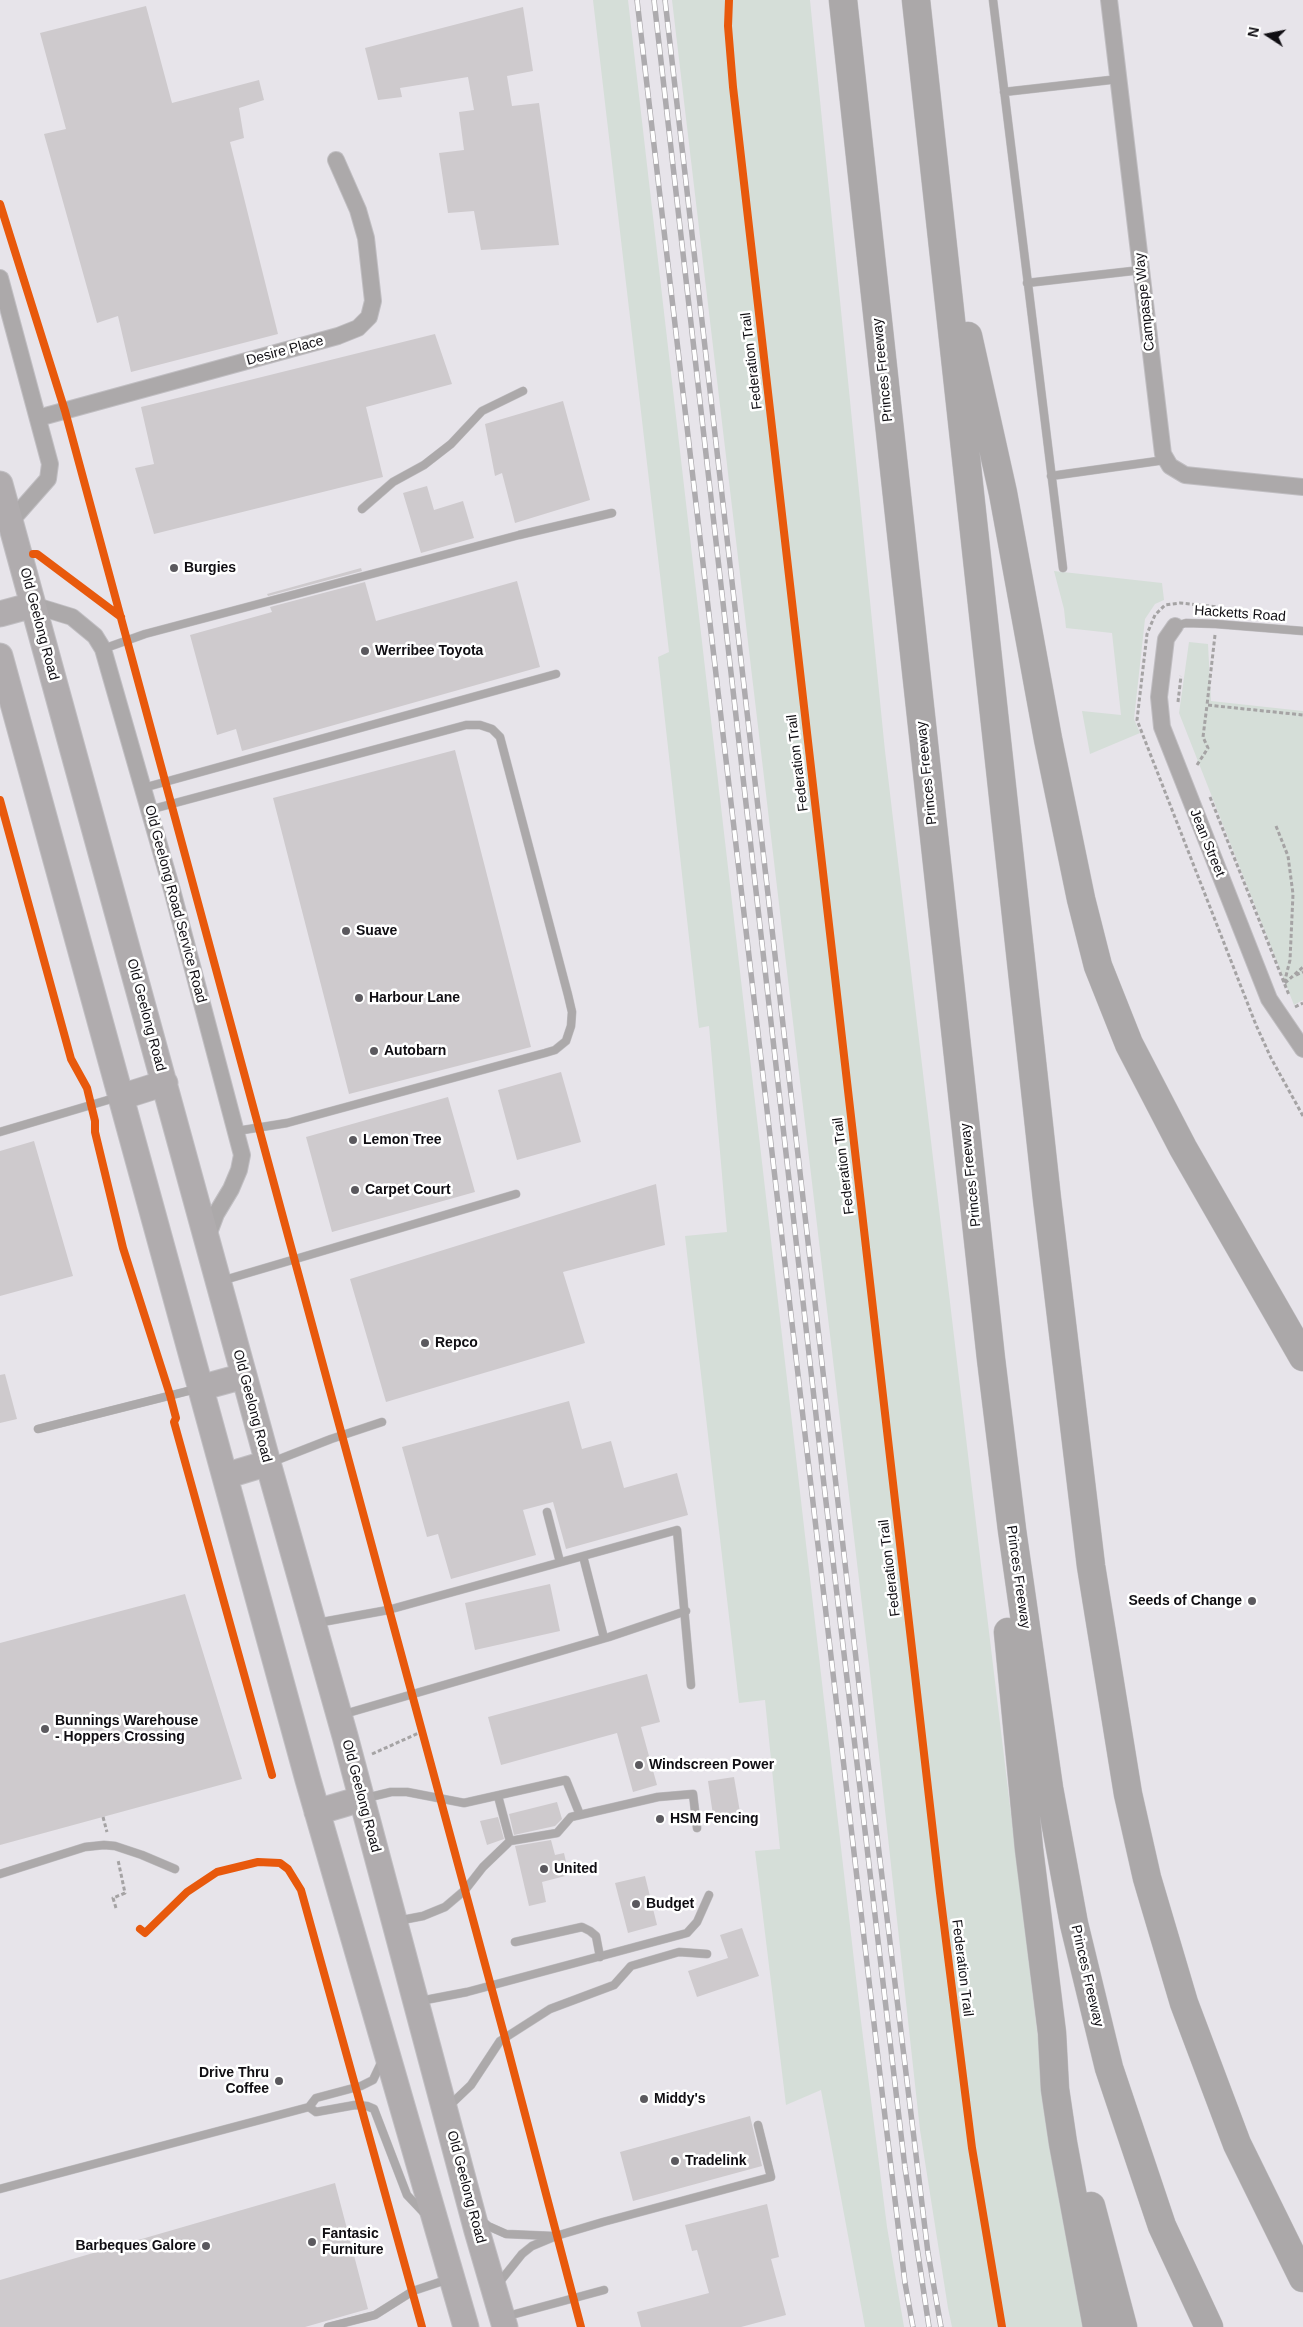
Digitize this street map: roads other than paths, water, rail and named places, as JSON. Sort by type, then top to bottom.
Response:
[{"type":"highway","name":"Princes Freeway","points":[[843,0],[991,1359],[1032,1680],[1049,1788],[1074,1924],[1109,2068],[1162,2226],[1208,2327]]},
{"type":"highway","points":[[916,0],[1047,1199],[1091,1566],[1128,1794],[1147,1878],[1184,2004],[1237,2144],[1303,2278]]},
{"type":"highway","points":[[940,208],[1003,492],[1048,739],[1081,899],[1098,966],[1129,1044],[1170,1122],[1303,1357]]},
{"type":"highway","points":[[991,1359],[1014,1710],[1052,2033],[1055,2089],[1062,2143],[1097,2327]]},
{"type":"highway","points":[[1052,2033],[1092,2211],[1123,2327]]},
{"type":"main road","name":"Old Geelong Road","points":[[0,484],[268,1463],[340,1715],[475,2222],[504,2322]]},
{"type":"main road","points":[[0,614],[33,605]]},
{"type":"main road","points":[[0,656],[317,1812],[466,2327]]},
{"type":"main road","points":[[121,1097],[164,1083]]},
{"type":"main road","points":[[200,1388],[244,1376]]},
{"type":"main road","points":[[225,1476],[268,1463]]},
{"type":"main road","points":[[317,1812],[361,1799]]},
{"type":"main road","points":[[451,2278],[462,2274],[471,2265],[475,2252],[475,2222]]},
{"type":"street","name":"Campaspe Way","points":[[1109,0],[1161,444],[1166,460]]},
{"type":"street","name":"Desire Place","points":[[38,418],[338,336],[358,328],[369,316],[373,301],[366,238],[358,210],[336,160]]},
{"type":"street","points":[[0,278],[50,464],[48,479],[11,521]]},
{"type":"street","points":[[0,327],[15,334]]},
{"type":"street","points":[[1166,460],[1175,471],[1184,475],[1303,487]]},
{"type":"street","name":"Old Geelong Road Service Road","points":[[33,605],[72,617],[95,636],[104,649],[143,788],[242,1155],[239,1170],[231,1189],[216,1214],[207,1238]]},
{"type":"street","name":"Jean Street","points":[[1175,626],[1166,639],[1160,697],[1162,727],[1266,991],[1276,1013],[1297,1030],[1303,1049]]},
{"type":"lane","points":[[993,0],[1063,568]]},
{"type":"lane","points":[[1004,92],[1119,79]]},
{"type":"lane","points":[[1027,283],[1141,270]]},
{"type":"lane","points":[[362,509],[393,482],[424,465],[451,444],[482,411],[523,391]]},
{"type":"lane","points":[[1051,476],[1166,460]]},
{"type":"lane","points":[[104,649],[145,634],[520,535],[612,513]]},
{"type":"lane","name":"Hacketts Road","points":[[1175,626],[1186,623],[1216,624],[1303,631]]},
{"type":"lane","points":[[143,788],[556,674]]},
{"type":"lane","points":[[149,810],[466,725],[480,725],[492,729],[500,737],[572,1012],[571,1026],[566,1041],[555,1050],[526,1058],[287,1123],[237,1131]]},
{"type":"lane","points":[[0,1132],[121,1097]]},
{"type":"lane","points":[[219,1282],[516,1194]]},
{"type":"lane","points":[[38,1429],[200,1388]]},
{"type":"lane","points":[[268,1463],[382,1422]]},
{"type":"lane","points":[[547,1512],[560,1562]]},
{"type":"lane","points":[[314,1624],[388,1610],[676,1530],[686,1611],[691,1686]]},
{"type":"lane","points":[[583,1556],[604,1638]]},
{"type":"lane","points":[[340,1715],[604,1638],[686,1611]]},
{"type":"lane","points":[[361,1799],[391,1792],[408,1792],[464,1803],[566,1780],[580,1815]]},
{"type":"lane","points":[[394,1922],[423,1916],[445,1908],[465,1890],[482,1867],[510,1841],[557,1833],[571,1817],[658,1797],[693,1794],[697,1828]]},
{"type":"lane","points":[[498,1796],[510,1841]]},
{"type":"lane","points":[[0,1874],[86,1848],[104,1845],[115,1846],[142,1855],[175,1869]]},
{"type":"lane","points":[[416,2002],[467,1992],[687,1933],[697,1922],[708,1895]]},
{"type":"lane","points":[[515,1942],[582,1927],[596,1936],[600,1957]]},
{"type":"lane","points":[[445,2110],[471,2084],[500,2041],[550,2009],[614,1985],[631,1966],[679,1952],[708,1954]]},
{"type":"lane","points":[[0,2189],[309,2107],[316,2098],[361,2086],[373,2080],[386,2050]]},
{"type":"lane","points":[[309,2107],[316,2112],[355,2105],[374,2109],[407,2195],[436,2226]]},
{"type":"lane","points":[[494,2290],[522,2254],[532,2246],[556,2236],[771,2177],[758,2125]]},
{"type":"lane","points":[[475,2222],[506,2234],[556,2236]]},
{"type":"lane","points":[[328,2327],[375,2315],[413,2291],[451,2278]]},
{"type":"lane","points":[[504,2322],[604,2290]]},
{"type":"railway","points":[[637,0],[883,2100],[905,2283],[913,2327]]},
{"type":"railway","points":[[654,0],[824,1485],[905,2168],[929,2327]]},
{"type":"railway","points":[[665,0],[867,1754],[928,2253],[941,2327]]},
{"type":"place","name":"Burgies","points":[[174,568]]},
{"type":"place","name":"Werribee Toyota","points":[[365,651]]},
{"type":"place","name":"Suave","points":[[346,931]]},
{"type":"place","name":"Harbour Lane","points":[[359,998]]},
{"type":"place","name":"Autobarn","points":[[374,1051]]},
{"type":"place","name":"Lemon Tree","points":[[353,1140]]},
{"type":"place","name":"Carpet Court","points":[[355,1190]]},
{"type":"place","name":"Repco","points":[[425,1343]]},
{"type":"place","name":"Seeds of Change","points":[[1252,1601]]},
{"type":"place","name":"Bunnings Warehouse - Hoppers Crossing","points":[[45,1729]]},
{"type":"place","name":"Windscreen Power","points":[[639,1765]]},
{"type":"place","name":"HSM Fencing","points":[[660,1819]]},
{"type":"place","name":"United","points":[[544,1869]]},
{"type":"place","name":"Budget","points":[[636,1904]]},
{"type":"place","name":"Drive Thru Coffee","points":[[279,2081]]},
{"type":"place","name":"Middy's","points":[[644,2099]]},
{"type":"place","name":"Tradelink","points":[[675,2161]]},
{"type":"place","name":"Fantasic Furniture","points":[[312,2242]]},
{"type":"place","name":"Barbeques Galore","points":[[206,2246]]}]
